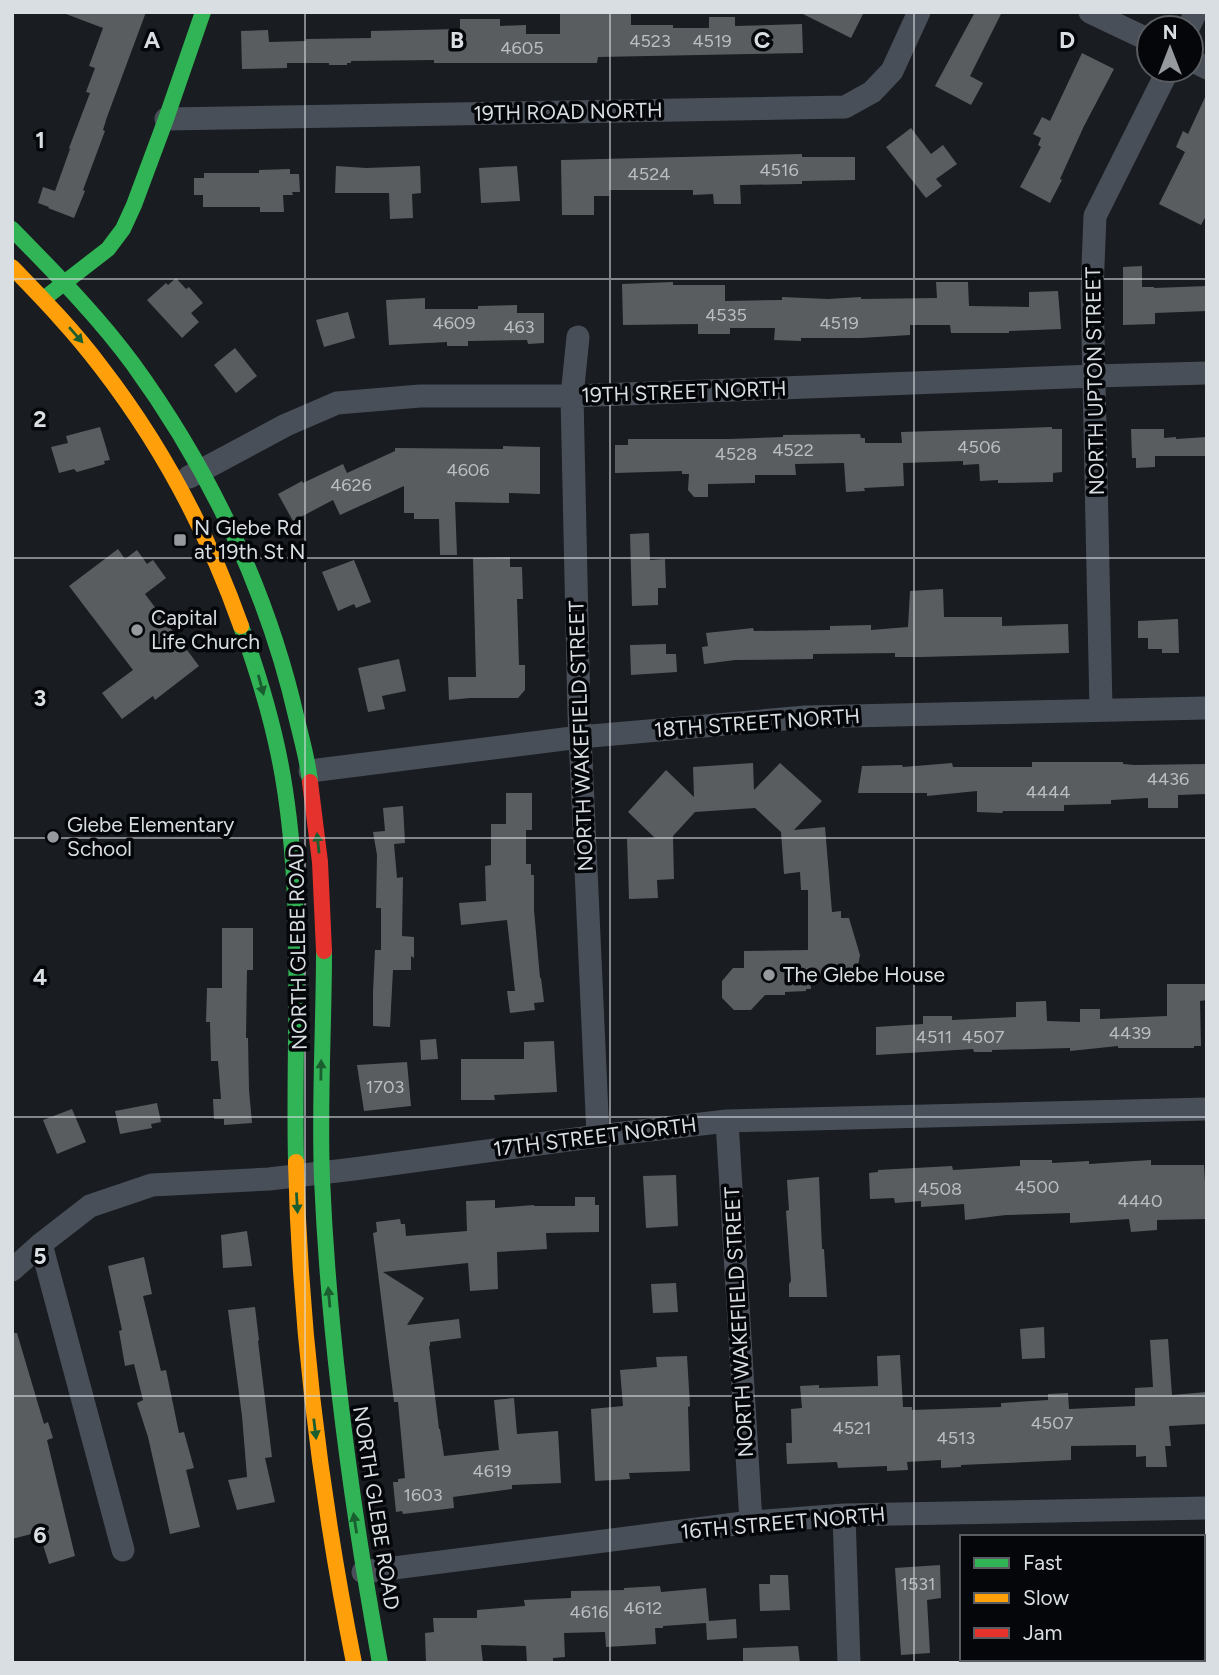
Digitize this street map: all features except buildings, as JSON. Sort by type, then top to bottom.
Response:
[{"type":"main road","points":[[45,299],[108,249],[123,229],[166,119],[203,12]]},
{"type":"main road","name":"NORTH GLEBE ROAD","points":[[12,229],[66,282],[104,326],[174,423],[234,534],[262,599],[286,672],[310,771],[320,862],[323,924],[320,1106],[326,1266],[334,1366],[347,1473],[380,1663]]},
{"type":"main road","name":"NORTH GLEBE ROAD","points":[[12,267],[45,299],[86,346],[123,395],[179,481],[239,613],[261,682],[283,775],[293,864],[296,923],[296,1176],[300,1268],[314,1420],[336,1571],[354,1663]]},
{"type":"street","name":"19TH ROAD NORTH","points":[[166,119],[845,107],[872,92],[892,71],[919,12]]},
{"type":"street","points":[[1090,12],[1135,33]]},
{"type":"street","name":"NORTH UPTON STREET","points":[[1101,709],[1092,290],[1095,216],[1161,84]]},
{"type":"street","name":"NORTH WAKEFIELD STREET","points":[[578,337],[572,396],[580,737],[598,1136]]},
{"type":"street","name":"19TH STREET NORTH","points":[[179,481],[286,425],[337,403],[420,396],[572,396],[1207,373]]},
{"type":"street","name":"18TH STREET NORTH","points":[[310,771],[580,737],[806,717],[1207,708]]},
{"type":"street","name":"17TH STREET NORTH","points":[[12,1270],[90,1206],[152,1185],[296,1176],[727,1121],[1207,1109]]},
{"type":"street","name":"NORTH WAKEFIELD STREET","points":[[727,1121],[751,1522]]},
{"type":"street","points":[[41,1244],[123,1550]]},
{"type":"street","name":"16TH STREET NORTH","points":[[363,1572],[751,1522],[844,1515],[1207,1508]]},
{"type":"street","points":[[844,1515],[849,1663]]},
{"type":"traffic: fast","points":[[46,297],[108,249],[123,229],[166,119],[203,12]]},
{"type":"traffic: fast","points":[[12,229],[75,294],[133,364],[161,404],[211,489],[253,579],[270,625],[285,672],[310,782]]},
{"type":"traffic: fast","points":[[241,626],[273,728],[291,836],[296,930],[296,1162]]},
{"type":"traffic: fast","points":[[324,951],[321,1150],[325,1240],[351,1483],[380,1663]]},
{"type":"traffic: slow","points":[[12,267],[80,341],[144,428],[182,491],[214,557],[241,626]]},
{"type":"traffic: slow","points":[[296,1162],[302,1288],[314,1414],[354,1663]]},
{"type":"traffic: jam","points":[[310,782],[320,862],[324,951]]},
{"type":"place","name":"N Glebe Rd at 19th St N","points":[[180,540]]},
{"type":"place","name":"Capital Life Church","points":[[137,630]]},
{"type":"place","name":"Glebe Elementary School","points":[[53,837]]},
{"type":"place","name":"The Glebe House","points":[[769,975]]}]
